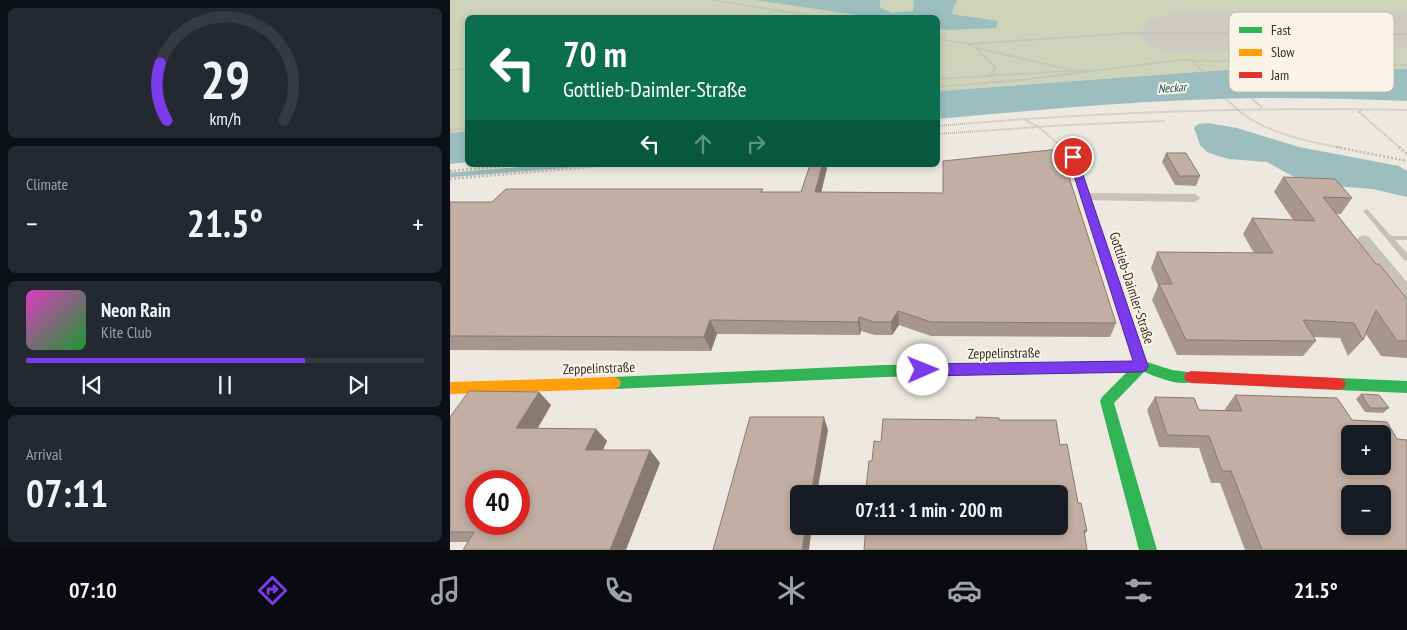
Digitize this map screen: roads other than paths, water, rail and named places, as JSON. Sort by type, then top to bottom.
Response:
[{"type":"street","name":"Gottlieb-Daimler-Straße","points":[[1073,157],[1142,366],[1107,401],[1148,550]]},
{"type":"street","points":[[1086,197],[1195,198]]},
{"type":"street","points":[[1364,240],[1407,292]]},
{"type":"street","name":"Zeppelinstraße","points":[[450,388],[692,380],[884,370],[1142,366],[1172,376],[1407,387]]},
{"type":"lane","points":[[1366,211],[1407,258]]},
{"type":"lane","points":[[1389,238],[1407,238]]},
{"type":"water","points":[[755,0],[880,0],[880,7],[892,13],[913,11],[914,0],[957,0],[951,14],[998,21],[996,28],[949,30],[940,28],[940,15],[856,15]]},
{"type":"water","name":"Neckar","points":[[1394,69],[1407,69],[1407,101],[1284,98],[1185,100],[1061,108],[940,119],[940,91],[1229,70],[1229,92],[1394,92]]},
{"type":"water","points":[[1208,123],[1237,128],[1299,147],[1399,166],[1407,171],[1407,197],[1372,189],[1322,185],[1300,180],[1267,162],[1229,159],[1207,152],[1200,145],[1194,128],[1198,124]]},
{"type":"water","points":[[465,131],[465,162],[450,164],[450,133]]},
{"type":"waterway","points":[[450,175],[548,167]]}]
